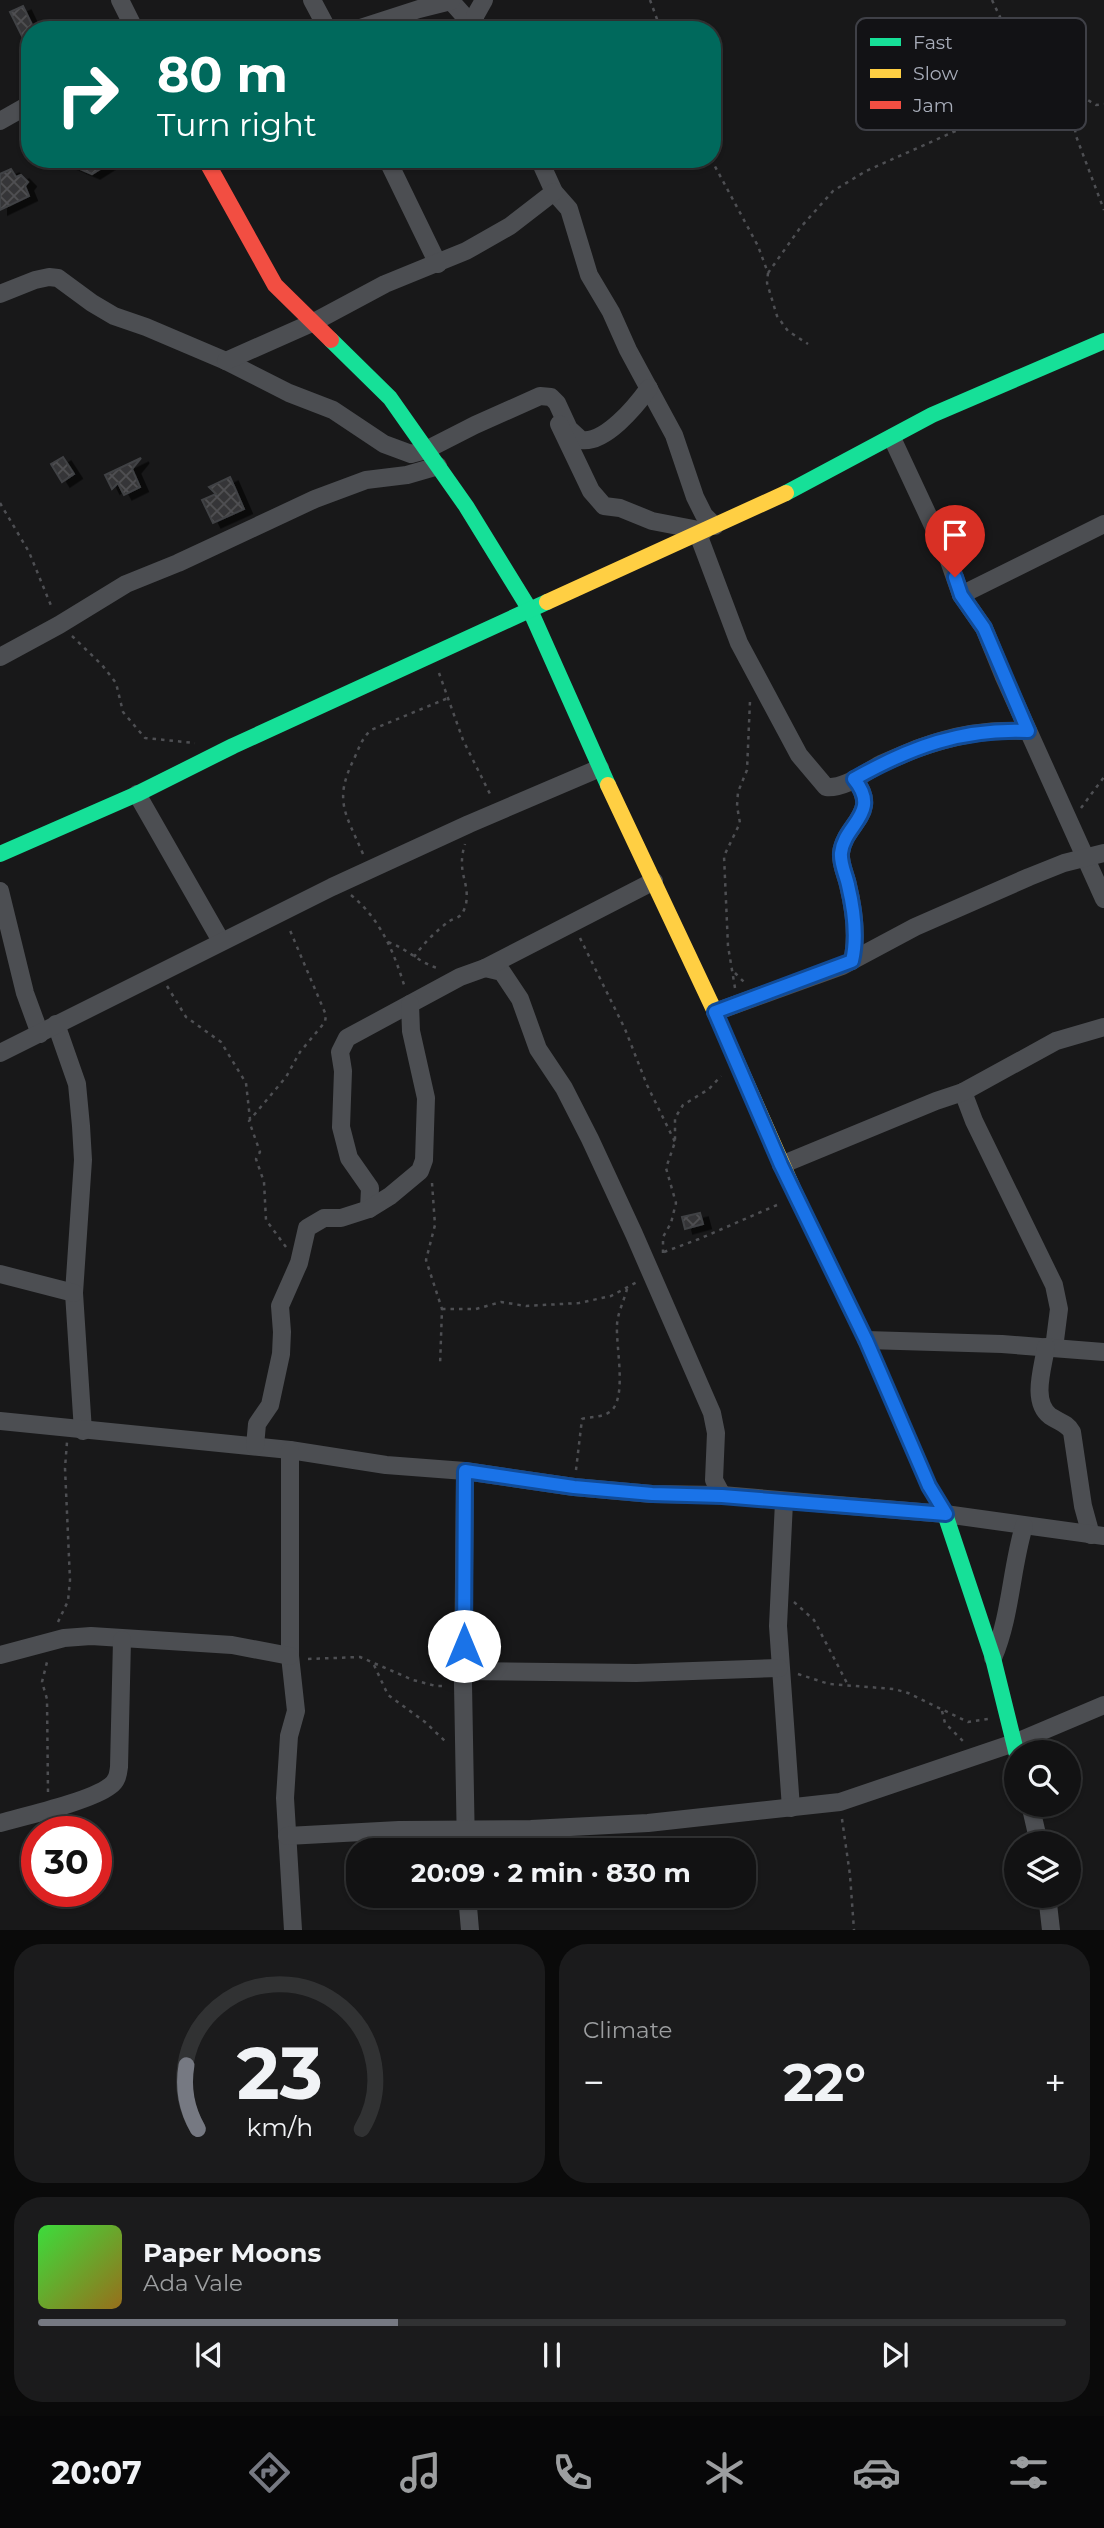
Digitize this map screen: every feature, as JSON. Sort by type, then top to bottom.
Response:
[{"type":"street","points":[[120,0],[130,21]]},
{"type":"street","points":[[312,0],[323,21]]},
{"type":"street","points":[[475,21],[484,0]]},
{"type":"street","points":[[382,21],[451,1],[468,21]]},
{"type":"street","points":[[0,121],[21,109]]},
{"type":"street","points":[[210,168],[275,285],[390,398],[466,506],[530,610],[654,881],[722,1009],[781,1165],[866,1340],[929,1486],[946,1514],[993,1658],[1013,1740]]},
{"type":"street","points":[[392,168],[438,264]]},
{"type":"street","points":[[543,168],[554,191],[569,209],[589,275],[674,435],[695,497],[704,515],[706,531],[739,643],[799,755],[821,782],[833,788],[916,749],[970,732],[996,729],[1028,731]]},
{"type":"street","points":[[226,361],[314,322],[385,284],[466,251],[510,226],[554,191]]},
{"type":"street","points":[[0,294],[49,276],[58,278],[114,316],[226,361],[289,393],[333,411],[384,444],[411,454],[426,450],[517,405],[540,397],[551,397],[557,403],[569,429],[585,441],[621,421],[649,388]]},
{"type":"street","points":[[0,854],[137,794],[233,746],[706,531],[795,489],[932,415],[1104,341]]},
{"type":"street","points":[[551,397],[560,427],[598,502],[652,521],[706,531]]},
{"type":"street","points":[[892,438],[944,548],[961,595],[984,628],[1104,899]]},
{"type":"street","points":[[0,657],[126,584],[178,563],[315,499],[366,480],[407,475],[438,466]]},
{"type":"street","points":[[961,595],[1103,528]]},
{"type":"street","points":[[0,1053],[332,887],[600,768]]},
{"type":"street","points":[[852,961],[856,943],[852,899],[841,853],[863,810],[863,792],[854,779]]},
{"type":"street","points":[[137,794],[221,941]]},
{"type":"street","points":[[722,1009],[852,961],[915,927],[1053,868],[1104,853]]},
{"type":"street","points":[[369,1209],[370,1188],[349,1158],[341,1127],[343,1071],[340,1047],[351,1034],[654,881]]},
{"type":"street","points":[[0,891],[25,993],[40,1034]]},
{"type":"street","points":[[485,968],[502,972],[520,999],[538,1049],[558,1078],[581,1121],[650,1270],[712,1413],[716,1433],[714,1480],[722,1496]]},
{"type":"street","points":[[255,1446],[257,1424],[270,1405],[281,1354],[280,1306],[299,1263],[307,1228],[324,1219],[341,1218],[369,1209],[415,1178],[424,1160],[426,1098],[411,1031],[410,1004]]},
{"type":"street","points":[[56,1024],[77,1084],[83,1160],[74,1293],[76,1430]]},
{"type":"street","points":[[781,1165],[963,1092],[1056,1041],[1104,1027]]},
{"type":"street","points":[[963,1092],[974,1121],[1054,1285],[1059,1309],[1040,1402],[1044,1410],[1069,1425],[1083,1506],[1098,1536]]},
{"type":"street","points":[[0,1274],[74,1293]]},
{"type":"street","points":[[866,1340],[1050,1347],[1104,1352]]},
{"type":"street","points":[[0,1421],[290,1450],[386,1465],[465,1471],[574,1487],[946,1514],[1098,1536]]},
{"type":"street","points":[[290,1450],[289,1656],[296,1711],[289,1736],[285,1798],[293,1930]]},
{"type":"street","points":[[465,1471],[465,1838]]},
{"type":"street","points":[[784,1502],[779,1587],[779,1668],[791,1808]]},
{"type":"street","points":[[993,1658],[1004,1626],[1024,1525]]},
{"type":"street","points":[[0,1655],[56,1633],[122,1640],[232,1644],[289,1656]]},
{"type":"street","points":[[0,1823],[47,1810],[108,1788],[117,1777],[122,1640]]},
{"type":"street","points":[[464,1677],[779,1668]]},
{"type":"street","points":[[1033,1740],[1104,1705]]},
{"type":"street","points":[[287,1836],[648,1823],[791,1808],[840,1802],[979,1755],[1004,1751]]},
{"type":"street","points":[[468,1908],[470,1930]]},
{"type":"street","points":[[1049,1908],[1051,1930]]},
{"type":"path","points":[[650,0],[658,21]]},
{"type":"path","points":[[992,0],[1001,18]]},
{"type":"path","points":[[1086,99],[1096,105],[1104,104]]},
{"type":"path","points":[[768,273],[800,228],[833,191],[866,172],[958,130]]},
{"type":"path","points":[[1075,130],[1104,210]]},
{"type":"path","points":[[715,168],[758,246],[768,273],[767,283],[777,316],[785,328],[808,344]]},
{"type":"path","points":[[0,503],[29,552],[59,625],[102,665],[116,683],[124,712],[145,738],[195,743]]},
{"type":"path","points":[[432,655],[463,740],[498,812]]},
{"type":"path","points":[[722,1009],[736,987],[728,946],[724,856],[740,823],[738,792],[747,770],[752,666]]},
{"type":"path","points":[[370,870],[343,807],[344,778],[363,737],[371,730],[448,698]]},
{"type":"path","points":[[1072,829],[1076,816],[1104,777]]},
{"type":"path","points":[[414,957],[420,948],[464,911],[465,885],[460,868],[469,824]]},
{"type":"path","points":[[332,887],[350,894],[382,928],[398,964],[410,1004]]},
{"type":"path","points":[[250,1119],[286,1077],[300,1052],[325,1022],[326,1016],[283,911]]},
{"type":"path","points":[[572,923],[625,1029],[647,1085],[675,1142]]},
{"type":"path","points":[[388,942],[400,946],[424,964],[462,976]]},
{"type":"path","points":[[159,972],[186,1017],[221,1042],[246,1083],[249,1123],[260,1152],[256,1159],[264,1182],[266,1220],[299,1263]]},
{"type":"path","points":[[663,1253],[664,1234],[671,1223],[676,1203],[666,1168],[675,1142],[674,1124],[678,1111],[688,1100],[714,1085],[723,1069]]},
{"type":"path","points":[[424,1160],[431,1180],[435,1210],[435,1225],[426,1260],[442,1309],[440,1366]]},
{"type":"path","points":[[442,1309],[476,1309],[500,1302],[526,1306],[579,1303],[604,1298],[627,1289],[650,1270],[663,1253],[796,1197]]},
{"type":"path","points":[[574,1487],[580,1422],[585,1418],[608,1413],[617,1400],[617,1325],[627,1289]]},
{"type":"path","points":[[47,1810],[47,1706],[42,1678],[68,1601],[65,1468],[76,1430]]},
{"type":"path","points":[[779,1587],[814,1620],[848,1685]]},
{"type":"path","points":[[289,1656],[314,1660],[351,1656],[436,1686],[464,1677]]},
{"type":"path","points":[[373,1662],[388,1695],[438,1733],[464,1763]]},
{"type":"path","points":[[779,1668],[829,1684],[894,1689],[968,1722],[1008,1714]]},
{"type":"path","points":[[942,1710],[944,1722],[949,1729],[979,1755]]},
{"type":"path","points":[[840,1802],[854,1930]]},
{"type":"building","points":[[23,6],[30,21],[21,21],[21,34],[10,12]]},
{"type":"building","points":[[78,168],[102,168],[92,174]]},
{"type":"building","points":[[11,169],[16,177],[21,175],[28,182],[25,186],[29,196],[0,210],[0,174]]},
{"type":"building","points":[[63,457],[74,474],[62,482],[51,464]]},
{"type":"building","points":[[141,458],[132,469],[140,487],[124,495],[118,483],[112,489],[105,475]]},
{"type":"building","points":[[230,477],[244,509],[213,523],[202,500],[216,494],[209,487]]},
{"type":"building","points":[[700,1213],[703,1224],[685,1229],[682,1217]]},
{"type":"traffic: fast","points":[[331,340],[390,398],[466,506],[530,610],[608,785]]},
{"type":"traffic: fast","points":[[786,493],[932,415],[1104,341]]},
{"type":"traffic: fast","points":[[0,854],[137,794],[233,746],[547,602]]},
{"type":"traffic: fast","points":[[795,1193],[866,1340],[929,1486],[945,1514],[993,1658],[1013,1740]]},
{"type":"traffic: slow","points":[[547,602],[786,493]]},
{"type":"traffic: slow","points":[[608,785],[715,1012],[795,1193]]},
{"type":"traffic: jam","points":[[210,168],[275,285],[331,340]]},
{"type":"route","points":[[464,1646],[465,1471],[574,1487],[652,1494],[722,1496],[946,1514],[929,1486],[866,1340],[781,1165],[715,1012],[852,961],[856,943],[852,899],[841,853],[863,810],[863,792],[854,779],[916,749],[970,732],[996,729],[1028,731],[984,628],[961,595],[955,577]]}]
